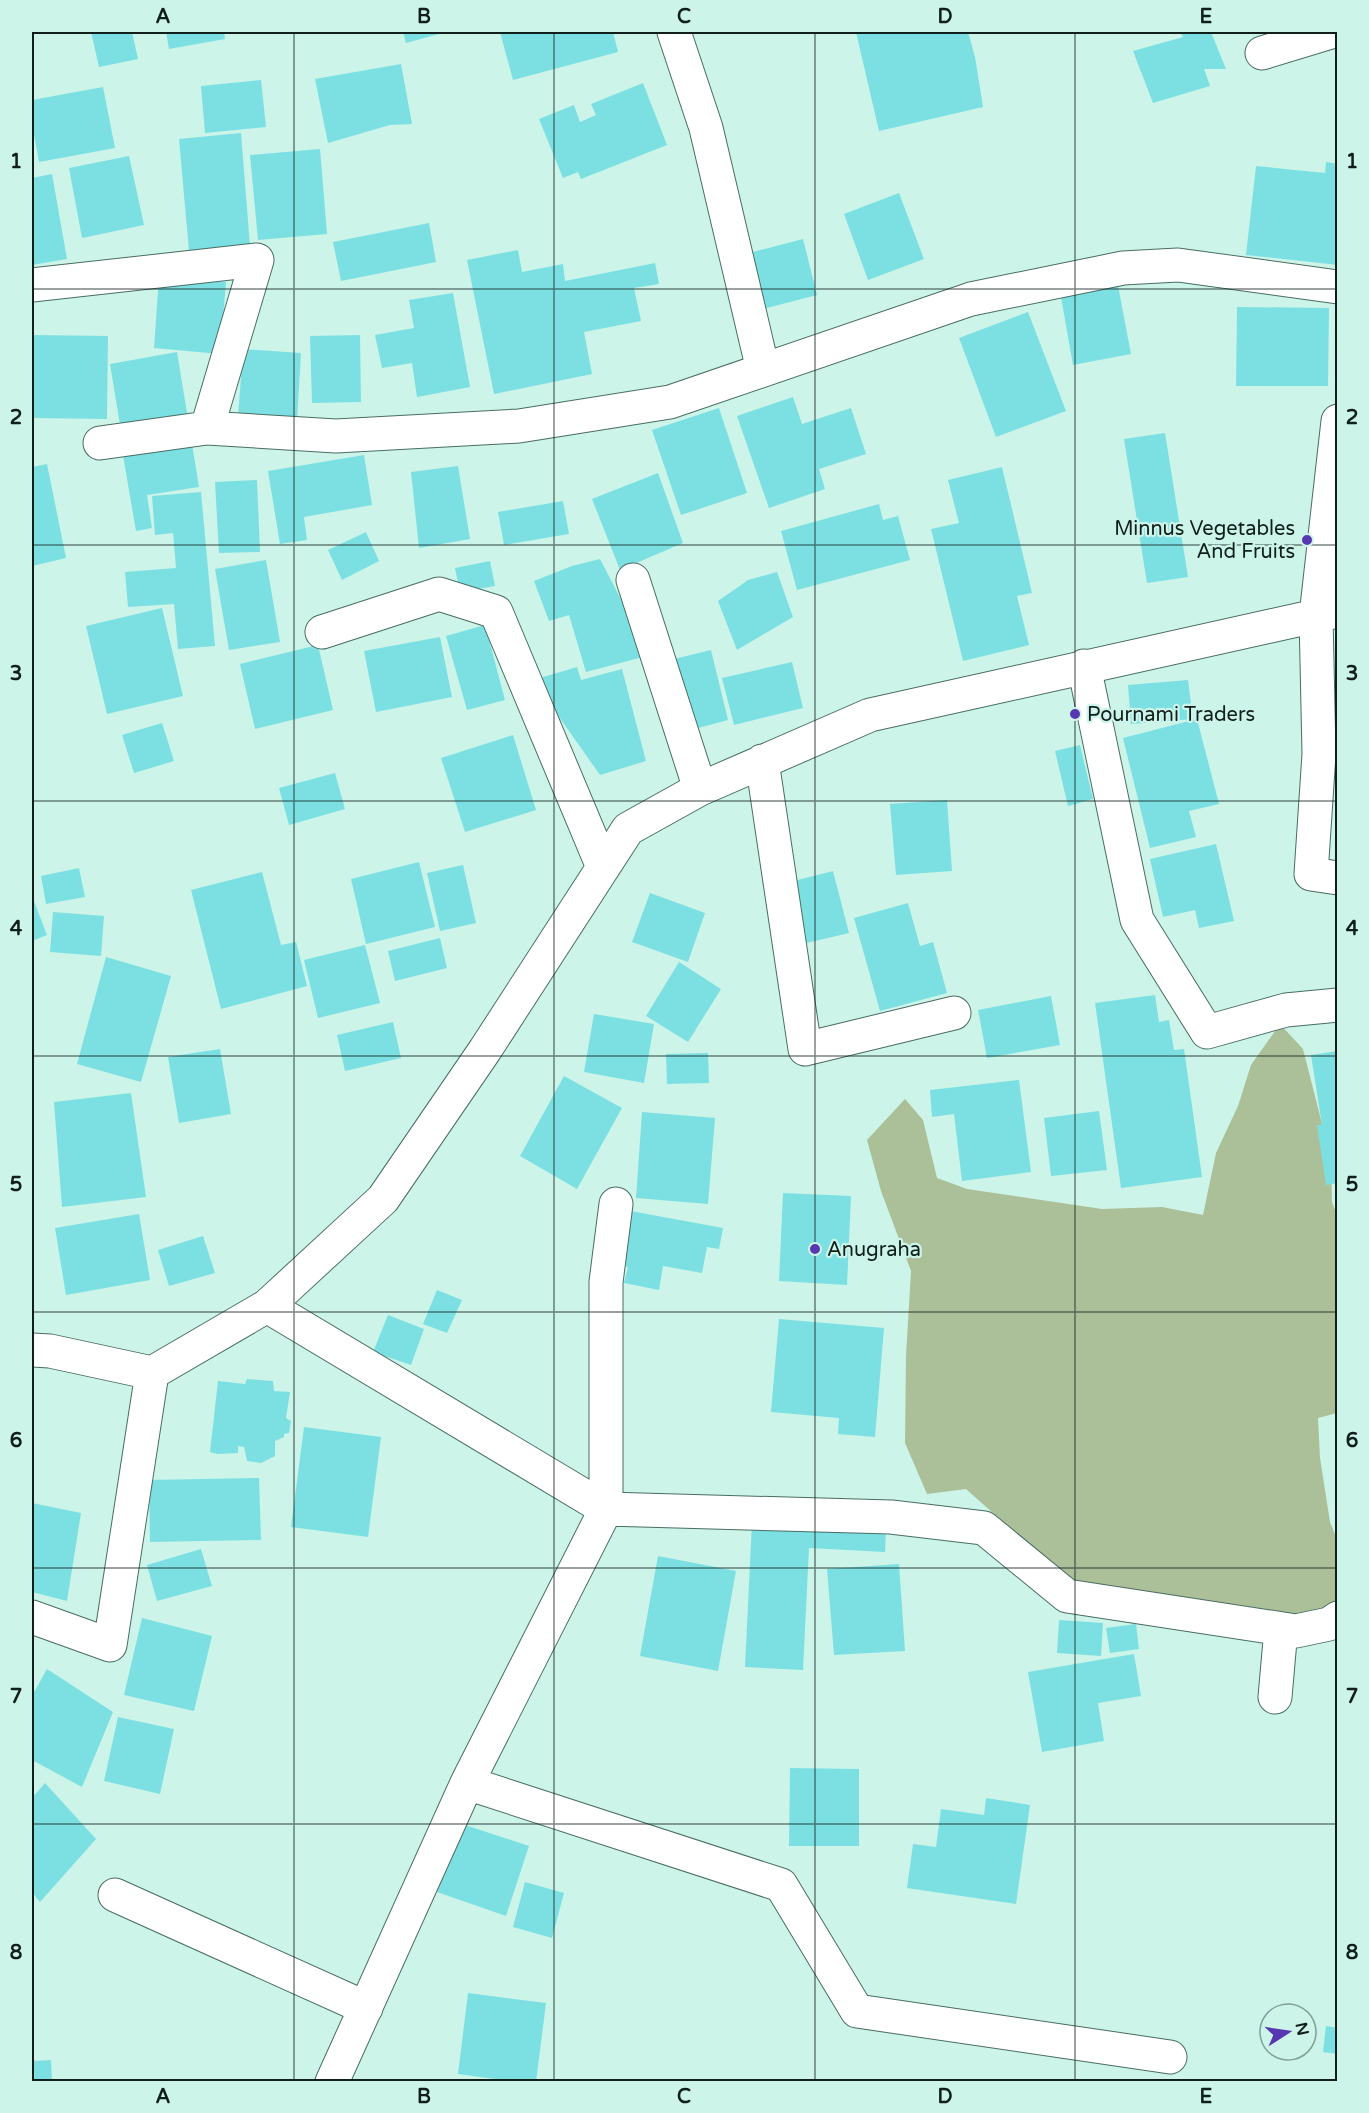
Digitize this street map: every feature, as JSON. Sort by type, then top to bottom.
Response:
[{"type":"street","points":[[674,32],[706,128],[763,370]]},
{"type":"street","points":[[1262,52],[1331,32]]},
{"type":"street","points":[[32,285],[257,260],[207,428]]},
{"type":"street","points":[[100,443],[207,428],[336,436],[519,426],[670,402],[971,299],[1123,268],[1178,265],[1338,287]]},
{"type":"street","points":[[1338,421],[1311,874],[1338,878]]},
{"type":"street","points":[[633,580],[700,789]]},
{"type":"street","points":[[322,632],[439,594],[496,612],[603,867]]},
{"type":"street","points":[[32,1350],[152,1373],[267,1306],[383,1199],[485,1050],[628,829],[700,789],[870,715],[1327,614]]},
{"type":"street","points":[[1084,666],[1137,920],[1207,1032],[1286,1010],[1338,1005]]},
{"type":"street","points":[[762,761],[804,1049],[954,1013]]},
{"type":"street","points":[[332,2082],[467,1783],[606,1509],[606,1282],[616,1204]]},
{"type":"street","points":[[267,1306],[606,1509],[891,1517],[984,1528],[1066,1596],[1296,1631],[1329,1624],[1338,1618]]},
{"type":"street","points":[[32,1617],[110,1645],[152,1373]]},
{"type":"street","points":[[1275,1697],[1281,1629]]},
{"type":"street","points":[[467,1783],[781,1885],[857,2011],[1170,2057]]},
{"type":"street","points":[[115,1895],[366,2008]]},
{"type":"green space","points":[[1280,1024],[1303,1049],[1331,1159],[1332,1202],[1337,1215],[1337,1413],[1318,1418],[1320,1458],[1330,1522],[1337,1539],[1337,1604],[1330,1619],[1099,1609],[1043,1562],[966,1489],[927,1494],[905,1443],[906,1356],[911,1271],[881,1191],[867,1140],[905,1099],[923,1120],[937,1178],[967,1189],[1102,1209],[1162,1207],[1203,1215],[1216,1153],[1238,1106],[1251,1065]]},
{"type":"building","points":[[91,32],[132,32],[138,59],[99,67]]},
{"type":"building","points":[[166,32],[224,32],[225,39],[169,49]]},
{"type":"building","points":[[403,32],[446,32],[406,43]]},
{"type":"building","points":[[500,32],[613,32],[618,52],[513,80]]},
{"type":"building","points":[[856,32],[968,32],[975,57],[983,107],[879,131]]},
{"type":"building","points":[[1180,32],[1211,32],[1226,69],[1204,69],[1210,86],[1153,103],[1133,51],[1183,37]]},
{"type":"building","points":[[401,64],[412,124],[390,125],[328,143],[315,79]]},
{"type":"building","points":[[261,80],[266,127],[205,133],[201,86]]},
{"type":"building","points":[[643,83],[667,145],[581,179],[578,172],[563,178],[539,119],[574,105],[580,122],[596,115],[591,104]]},
{"type":"building","points":[[103,87],[115,148],[39,162],[32,123],[32,100]]},
{"type":"building","points":[[241,133],[250,246],[189,251],[179,139]]},
{"type":"building","points":[[320,149],[327,234],[258,240],[250,155]]},
{"type":"building","points":[[129,156],[144,225],[82,238],[69,168]]},
{"type":"building","points":[[1326,162],[1338,164],[1338,265],[1246,255],[1256,166],[1325,173]]},
{"type":"building","points":[[52,174],[67,259],[32,265],[32,178]]},
{"type":"building","points":[[899,193],[924,259],[868,280],[844,214]]},
{"type":"building","points":[[429,223],[436,262],[341,281],[333,242]]},
{"type":"building","points":[[803,239],[817,295],[763,309],[749,253]]},
{"type":"building","points":[[518,250],[522,272],[563,264],[565,281],[655,263],[659,284],[634,288],[641,321],[584,332],[592,374],[494,394],[467,260]]},
{"type":"building","points":[[1116,275],[1131,354],[1073,365],[1059,286]]},
{"type":"building","points":[[159,277],[226,282],[220,354],[154,348]]},
{"type":"building","points":[[453,293],[470,387],[417,397],[412,363],[382,368],[375,335],[414,328],[409,300]]},
{"type":"building","points":[[1237,307],[1329,308],[1328,386],[1236,386]]},
{"type":"building","points":[[1028,312],[1066,411],[996,437],[959,338]]},
{"type":"building","points":[[32,335],[108,336],[107,419],[32,418]]},
{"type":"building","points":[[360,335],[361,402],[312,403],[310,336]]},
{"type":"building","points":[[243,349],[301,353],[297,421],[238,417]]},
{"type":"building","points":[[177,352],[189,425],[122,437],[110,364]]},
{"type":"building","points":[[793,397],[802,424],[851,408],[866,454],[819,469],[825,489],[769,508],[737,416]]},
{"type":"building","points":[[719,408],[747,493],[681,515],[652,430]]},
{"type":"building","points":[[190,432],[199,487],[147,495],[152,528],[136,531],[121,444]]},
{"type":"building","points":[[1165,433],[1188,577],[1147,583],[1124,439]]},
{"type":"building","points":[[364,455],[372,505],[304,517],[307,540],[280,544],[268,471]]},
{"type":"building","points":[[47,464],[66,558],[32,566],[32,467]]},
{"type":"building","points":[[458,466],[470,539],[419,548],[411,472]]},
{"type":"building","points":[[1002,467],[1032,593],[1017,596],[1029,645],[963,661],[931,529],[959,523],[948,480]]},
{"type":"building","points":[[658,473],[683,543],[620,570],[592,499]]},
{"type":"building","points":[[257,480],[260,552],[219,553],[215,482]]},
{"type":"building","points":[[201,492],[215,646],[178,649],[174,604],[128,607],[125,572],[176,568],[173,533],[155,535],[152,496]]},
{"type":"building","points":[[563,501],[569,534],[504,545],[498,512]]},
{"type":"building","points":[[879,504],[883,520],[898,516],[910,560],[797,590],[781,531]]},
{"type":"building","points":[[366,532],[379,561],[342,580],[328,550]]},
{"type":"building","points":[[600,559],[627,611],[643,657],[586,672],[569,615],[549,621],[534,581],[572,566]]},
{"type":"building","points":[[266,560],[280,642],[229,650],[215,569]]},
{"type":"building","points":[[490,561],[495,586],[460,592],[455,568]]},
{"type":"building","points":[[777,572],[793,617],[737,650],[718,601],[748,580]]},
{"type":"building","points":[[162,608],[183,696],[107,714],[86,626]]},
{"type":"building","points":[[485,625],[505,700],[467,710],[446,636]]},
{"type":"building","points":[[440,637],[452,697],[376,712],[364,651]]},
{"type":"building","points":[[318,645],[333,710],[255,729],[240,664]]},
{"type":"building","points":[[711,650],[728,720],[687,731],[670,660]]},
{"type":"building","points":[[792,662],[803,708],[734,725],[722,678]]},
{"type":"building","points":[[577,667],[581,680],[622,669],[646,761],[600,775],[533,680]]},
{"type":"building","points":[[1188,680],[1193,719],[1131,724],[1128,685]]},
{"type":"building","points":[[1338,707],[1338,752],[1337,752],[1327,709]]},
{"type":"building","points":[[1197,719],[1219,804],[1189,811],[1196,837],[1150,848],[1123,738]]},
{"type":"building","points":[[162,723],[174,761],[134,773],[122,735]]},
{"type":"building","points":[[513,735],[536,810],[465,832],[441,758]]},
{"type":"building","points":[[1080,745],[1093,799],[1068,806],[1055,751]]},
{"type":"building","points":[[335,773],[345,809],[289,825],[279,788]]},
{"type":"building","points":[[947,800],[952,871],[896,875],[890,804]]},
{"type":"building","points":[[1216,844],[1234,921],[1199,928],[1195,910],[1163,917],[1150,859]]},
{"type":"building","points":[[419,862],[435,927],[366,944],[351,879]]},
{"type":"building","points":[[463,865],[476,923],[440,931],[427,873]]},
{"type":"building","points":[[79,868],[85,897],[46,904],[41,876]]},
{"type":"building","points":[[833,871],[849,933],[802,944],[786,883]]},
{"type":"building","points":[[262,872],[281,945],[296,942],[307,986],[221,1009],[191,890]]},
{"type":"building","points":[[650,893],[705,913],[688,962],[632,942]]},
{"type":"building","points":[[32,896],[47,935],[32,941]]},
{"type":"building","points":[[908,903],[920,946],[933,942],[947,993],[880,1011],[854,918]]},
{"type":"building","points":[[53,912],[104,916],[101,956],[50,952]]},
{"type":"building","points":[[440,938],[447,968],[395,981],[388,951]]},
{"type":"building","points":[[365,945],[380,1003],[318,1018],[304,960]]},
{"type":"building","points":[[106,957],[171,976],[141,1082],[77,1064]]},
{"type":"building","points":[[679,962],[721,989],[688,1042],[646,1016]]},
{"type":"building","points":[[1155,995],[1159,1022],[1169,1020],[1174,1050],[1184,1049],[1202,1177],[1121,1188],[1095,1003]]},
{"type":"building","points":[[1051,996],[1060,1045],[987,1058],[978,1010]]},
{"type":"building","points":[[594,1014],[654,1024],[644,1083],[584,1072]]},
{"type":"building","points":[[393,1022],[401,1058],[345,1071],[337,1035]]},
{"type":"building","points":[[220,1049],[231,1114],[179,1123],[168,1057]]},
{"type":"building","points":[[1338,1051],[1338,1183],[1326,1185],[1317,1125],[1322,1125],[1311,1055]]},
{"type":"building","points":[[708,1053],[709,1083],[667,1084],[666,1054]]},
{"type":"building","points":[[564,1076],[622,1108],[577,1189],[520,1156]]},
{"type":"building","points":[[1019,1080],[1031,1172],[962,1181],[954,1114],[932,1117],[930,1090]]},
{"type":"building","points":[[131,1093],[146,1197],[62,1207],[54,1102]]},
{"type":"building","points":[[1099,1111],[1107,1170],[1051,1176],[1044,1118]]},
{"type":"building","points":[[642,1112],[715,1118],[708,1204],[636,1198]]},
{"type":"building","name":"Anugraha","points":[[783,1193],[851,1196],[847,1285],[779,1281]]},
{"type":"building","points":[[625,1210],[723,1228],[719,1249],[707,1247],[702,1273],[663,1266],[659,1290],[624,1283],[628,1267],[616,1265]]},
{"type":"building","points":[[139,1214],[150,1280],[66,1295],[55,1228]]},
{"type":"building","points":[[203,1236],[215,1273],[169,1286],[158,1250]]},
{"type":"building","points":[[437,1290],[462,1300],[447,1333],[423,1324]]},
{"type":"building","points":[[388,1315],[424,1329],[411,1365],[373,1352]]},
{"type":"building","points":[[779,1319],[884,1328],[875,1437],[838,1434],[839,1418],[771,1412]]},
{"type":"building","points":[[247,1379],[273,1381],[274,1391],[290,1392],[286,1418],[291,1421],[289,1433],[275,1441],[275,1456],[261,1463],[247,1461],[244,1447],[238,1446],[238,1453],[210,1452],[218,1381],[245,1384]]},
{"type":"building","points":[[304,1427],[381,1437],[368,1537],[291,1527]]},
{"type":"building","points":[[259,1478],[261,1540],[150,1542],[149,1480]]},
{"type":"building","points":[[32,1503],[81,1513],[67,1601],[32,1592]]},
{"type":"building","points":[[752,1522],[886,1529],[885,1552],[809,1548],[803,1670],[745,1667]]},
{"type":"building","points":[[201,1549],[212,1586],[157,1601],[147,1565]]},
{"type":"building","points":[[658,1556],[736,1571],[718,1671],[640,1656]]},
{"type":"building","points":[[899,1564],[905,1651],[834,1655],[827,1569]]},
{"type":"building","points":[[142,1618],[212,1636],[194,1711],[124,1695]]},
{"type":"building","points":[[1059,1620],[1103,1623],[1101,1656],[1057,1653]]},
{"type":"building","points":[[1136,1624],[1139,1649],[1110,1653],[1106,1628]]},
{"type":"building","points":[[1134,1654],[1141,1696],[1098,1703],[1104,1741],[1042,1752],[1028,1672]]},
{"type":"building","points":[[47,1669],[113,1712],[82,1787],[32,1760],[32,1696]]},
{"type":"building","points":[[118,1717],[174,1729],[160,1794],[104,1781]]},
{"type":"building","points":[[790,1768],[859,1769],[859,1846],[789,1846]]},
{"type":"building","points":[[45,1783],[96,1839],[40,1902],[32,1892],[32,1798]]},
{"type":"building","points":[[986,1798],[1030,1805],[1016,1904],[907,1888],[913,1844],[936,1847],[941,1809],[984,1815]]},
{"type":"building","points":[[459,1823],[529,1846],[506,1916],[437,1892]]},
{"type":"building","points":[[525,1882],[564,1893],[552,1938],[513,1927]]},
{"type":"building","points":[[468,1993],[546,2003],[536,2082],[518,2082],[458,2074]]},
{"type":"building","points":[[1326,2026],[1338,2028],[1338,2054],[1323,2052]]},
{"type":"building","points":[[51,2060],[52,2082],[32,2082],[32,2061]]},
{"type":"place","name":"Minnus Vegetables And Fruits","points":[[1307,540]]},
{"type":"place","name":"Pournami Traders","points":[[1075,714]]},
{"type":"place","name":"Anugraha","points":[[815,1249]]}]
